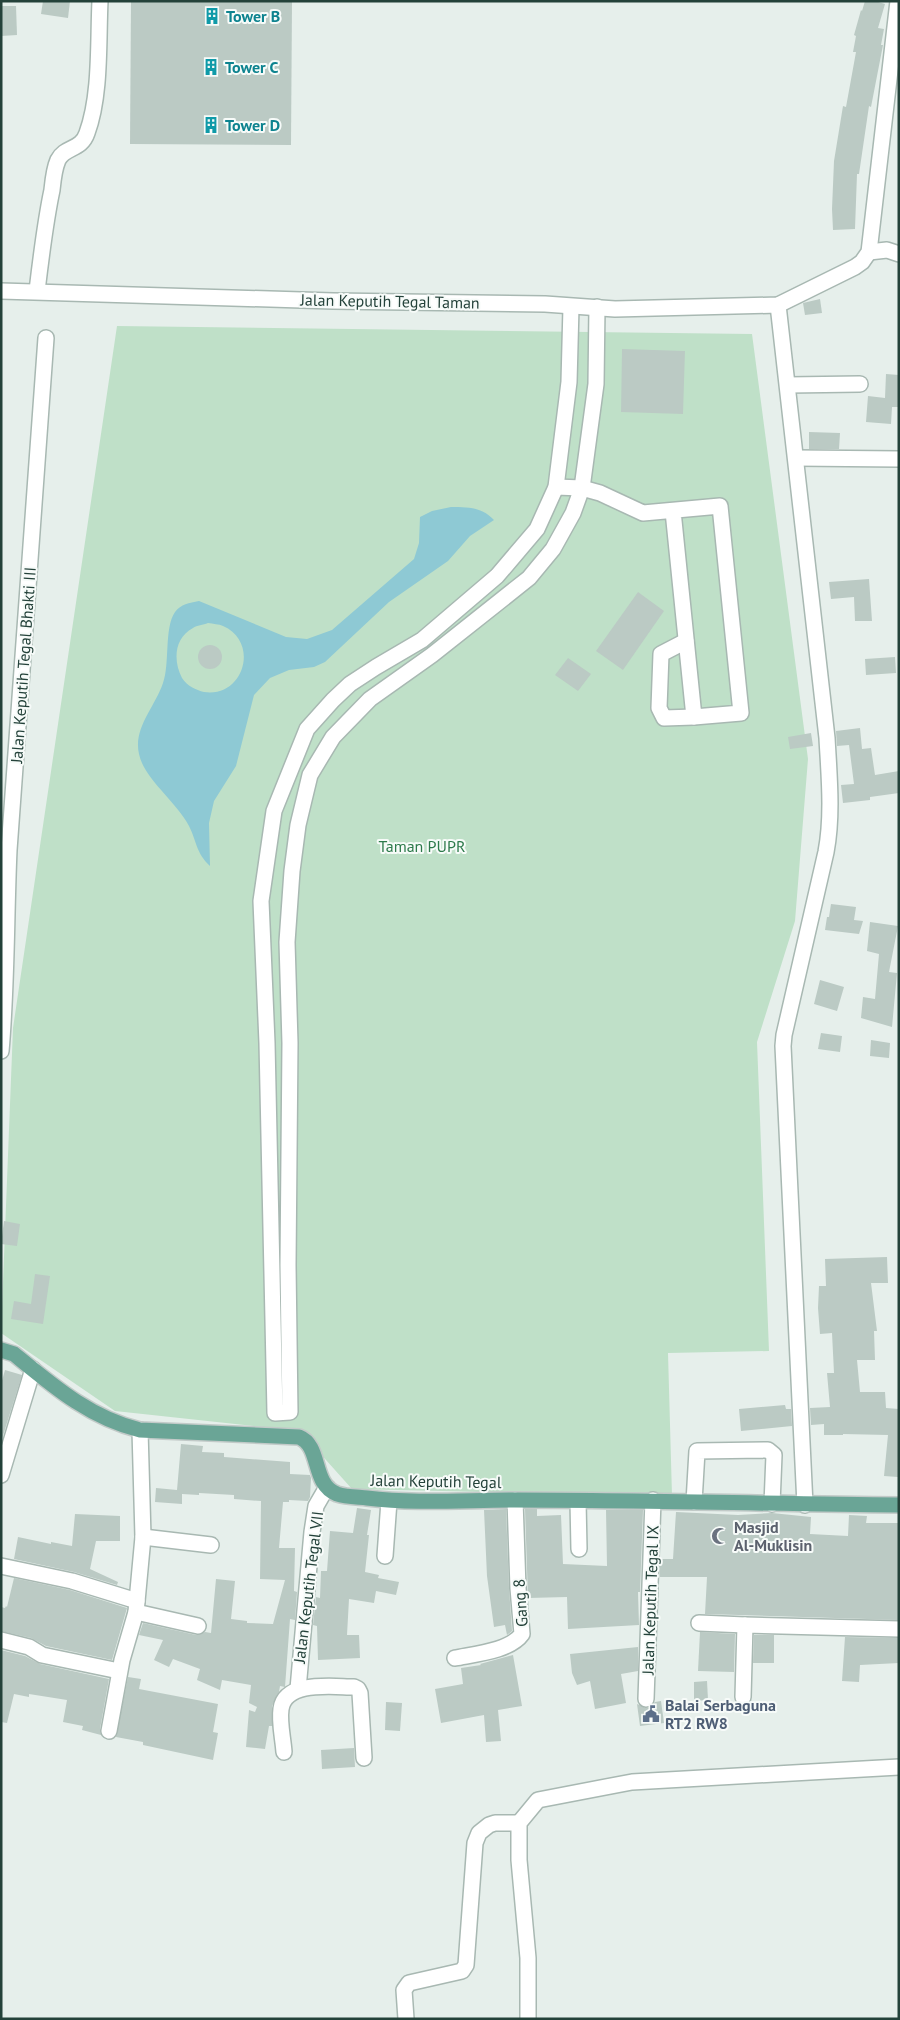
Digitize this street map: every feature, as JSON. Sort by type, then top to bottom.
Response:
[{"type":"main road","points":[[1,1350],[14,1354],[84,1408],[121,1426],[140,1430],[299,1437],[308,1443],[318,1473],[327,1487]]},
{"type":"main road","name":"Jalan Keputih Tegal","points":[[327,1487],[337,1494],[389,1501],[653,1500],[805,1505],[899,1505]]},
{"type":"street","points":[[37,291],[46,217],[56,163],[61,153],[80,145],[87,134],[92,113],[96,90],[100,1]]},
{"type":"street","points":[[805,1505],[783,1046],[829,839],[829,787],[827,738],[778,305],[855,268],[869,252],[898,1]]},
{"type":"street","points":[[869,252],[888,250],[899,254]]},
{"type":"street","name":"Jalan Keputih Tegal Taman","points":[[1,290],[545,304],[571,307],[615,308],[778,305]]},
{"type":"street","points":[[571,307],[569,382],[556,487],[537,529],[496,576],[422,640],[376,666],[350,684],[333,700],[307,729],[274,811],[261,901],[267,1043],[271,1269],[276,1391],[282,1412],[288,1265],[290,1043],[287,942],[292,871],[298,825],[310,775],[333,737],[370,699],[432,655],[529,578],[553,550],[573,513],[582,488],[596,384],[597,307]]},
{"type":"street","name":"Jalan Keputih Tegal Bhakti III","points":[[1,1051],[7,970],[7,797],[46,338]]},
{"type":"street","points":[[788,385],[860,384]]},
{"type":"street","points":[[796,458],[899,459]]},
{"type":"street","points":[[556,487],[582,488],[600,493],[643,513],[720,506],[741,713],[664,718],[659,708],[661,654],[686,641]]},
{"type":"street","points":[[673,511],[694,717]]},
{"type":"street","points":[[422,640],[432,655]]},
{"type":"street","points":[[263,944],[287,942]]},
{"type":"street","points":[[271,1269],[288,1265]]},
{"type":"street","points":[[1,1475],[4,1457],[33,1369]]},
{"type":"street","points":[[109,1731],[119,1671],[136,1606],[143,1537],[140,1430]]},
{"type":"street","points":[[694,1502],[697,1451],[768,1450],[774,1455],[772,1504]]},
{"type":"street","name":"Jalan Keputih Tegal VII","points":[[298,1689],[312,1532],[316,1506],[327,1487]]},
{"type":"street","name":"Gang 8","points":[[455,1658],[496,1650],[520,1638],[522,1634],[518,1588],[515,1500]]},
{"type":"street","name":"Jalan Keputih Tegal IX","points":[[646,1699],[653,1500]]},
{"type":"street","points":[[385,1556],[389,1501]]},
{"type":"street","points":[[578,1501],[579,1549]]},
{"type":"street","points":[[143,1537],[211,1545]]},
{"type":"street","points":[[1,1566],[72,1581],[136,1606],[198,1626]]},
{"type":"street","points":[[700,1623],[899,1628]]},
{"type":"street","points":[[743,1697],[746,1625]]},
{"type":"street","points":[[1,1640],[29,1647],[42,1656],[119,1671]]},
{"type":"street","points":[[284,1752],[281,1709],[283,1702],[298,1689],[354,1687],[360,1693],[364,1758]]},
{"type":"street","points":[[528,2019],[528,1958],[519,1860],[519,1824],[538,1800],[632,1782],[899,1767]]},
{"type":"street","points":[[406,2019],[404,1990],[409,1983],[462,1971],[466,1965],[475,1843],[479,1833],[494,1824],[519,1824]]},
{"type":"green space","name":"Taman PUPR","points":[[117,326],[752,334],[808,759],[795,921],[757,1042],[769,1351],[668,1353],[672,1496],[352,1489],[300,1431],[115,1411],[1,1333],[13,1028]]},
{"type":"water","points":[[451,507],[469,508],[485,512],[494,520],[470,536],[448,561],[389,602],[325,662],[314,667],[289,670],[270,678],[254,695],[236,766],[214,801],[209,823],[210,866],[199,852],[189,826],[147,772],[139,754],[138,744],[142,726],[163,683],[169,627],[175,612],[189,603],[199,601],[286,637],[307,639],[332,630],[414,559],[419,543],[420,517],[432,511]],"holes":[[[208,623],[223,626],[234,634],[241,644],[244,655],[242,667],[237,678],[229,686],[218,692],[204,692],[186,683],[177,664],[177,650],[182,638],[196,626]]]},
{"type":"building","points":[[43,1],[70,1],[68,18],[41,14]]},
{"type":"building","points":[[131,1],[292,1],[291,145],[130,144]]},
{"type":"building","points":[[865,1],[885,4],[878,28],[884,29],[881,45],[883,45],[871,107],[869,106],[859,174],[857,174],[855,229],[833,230],[834,161],[843,106],[846,107],[856,52],[853,52],[856,36],[854,35]]},
{"type":"building","points":[[1,6],[16,6],[17,35],[1,36]]},
{"type":"building","points":[[820,299],[822,313],[805,315],[803,303]]},
{"type":"building","points":[[622,349],[685,351],[683,414],[621,412]]},
{"type":"building","points":[[886,374],[899,375],[899,407],[892,407],[891,424],[866,422],[868,396],[885,398]]},
{"type":"building","points":[[809,432],[840,433],[839,449],[809,449]]},
{"type":"building","points":[[869,579],[872,621],[855,621],[854,597],[831,599],[829,582]]},
{"type":"building","points":[[638,592],[664,611],[623,670],[596,651]]},
{"type":"building","points":[[210,645],[215,646],[221,652],[221,662],[215,668],[210,669],[205,668],[199,662],[198,657],[199,652],[205,646]]},
{"type":"building","points":[[895,657],[896,673],[866,675],[865,659]]},
{"type":"building","points":[[568,658],[591,674],[578,691],[555,675]]},
{"type":"building","points":[[860,728],[862,749],[871,748],[875,775],[899,771],[899,793],[870,797],[870,800],[843,803],[841,785],[854,784],[849,745],[837,746],[836,731]]},
{"type":"building","points":[[811,733],[813,746],[790,749],[788,737]]},
{"type":"building","points":[[831,904],[856,907],[854,920],[863,921],[859,934],[825,930]]},
{"type":"building","points":[[870,922],[898,926],[889,972],[897,973],[892,1027],[861,1018],[863,997],[875,999],[879,954],[867,951]]},
{"type":"building","points":[[820,980],[844,987],[837,1011],[814,1004]]},
{"type":"building","points":[[821,1033],[842,1036],[840,1052],[818,1049]]},
{"type":"building","points":[[871,1040],[890,1043],[889,1058],[870,1056]]},
{"type":"building","points":[[4,1221],[20,1224],[17,1246],[1,1244]]},
{"type":"building","points":[[887,1257],[888,1283],[871,1283],[877,1331],[874,1331],[875,1360],[857,1360],[860,1392],[885,1392],[886,1408],[899,1409],[898,1477],[884,1476],[888,1435],[824,1435],[824,1424],[811,1425],[810,1408],[830,1407],[827,1373],[834,1373],[832,1333],[820,1334],[819,1286],[826,1286],[825,1259]]},
{"type":"building","points":[[35,1274],[50,1276],[43,1324],[11,1319],[14,1301],[31,1304]]},
{"type":"building","points":[[5,1370],[22,1375],[1,1442],[1,1384]]},
{"type":"building","points":[[785,1405],[786,1409],[791,1409],[792,1426],[741,1431],[739,1409]]},
{"type":"building","points":[[181,1444],[203,1446],[202,1452],[224,1453],[224,1457],[290,1462],[290,1474],[310,1475],[311,1478],[308,1501],[289,1500],[289,1502],[283,1502],[279,1548],[295,1548],[294,1591],[297,1592],[295,1620],[290,1619],[285,1687],[280,1686],[272,1706],[272,1726],[269,1726],[265,1749],[246,1747],[249,1710],[255,1712],[257,1707],[249,1703],[251,1685],[222,1680],[220,1690],[197,1680],[200,1669],[173,1659],[169,1667],[154,1660],[163,1640],[139,1635],[143,1623],[196,1635],[205,1632],[211,1633],[216,1579],[235,1581],[231,1619],[247,1621],[247,1623],[273,1624],[285,1580],[260,1579],[261,1501],[234,1499],[234,1495],[199,1493],[199,1495],[182,1494],[182,1504],[155,1502],[156,1488],[177,1490]]},
{"type":"building","points":[[357,1508],[371,1510],[367,1535],[369,1535],[365,1572],[379,1575],[378,1578],[399,1582],[396,1595],[376,1591],[374,1603],[349,1599],[347,1635],[359,1635],[360,1658],[318,1660],[317,1626],[313,1625],[316,1597],[320,1598],[321,1571],[327,1571],[330,1531],[353,1533]]},
{"type":"building","points":[[506,1509],[512,1631],[507,1635],[505,1625],[494,1627],[487,1576],[484,1510]]},
{"type":"building","points":[[525,1509],[537,1509],[537,1516],[561,1515],[563,1564],[607,1566],[606,1510],[643,1510],[640,1592],[638,1592],[639,1625],[568,1629],[567,1597],[528,1598]]},
{"type":"building","points":[[676,1512],[738,1515],[772,1513],[811,1517],[810,1534],[848,1536],[849,1515],[867,1516],[866,1523],[899,1523],[899,1620],[705,1614],[707,1577],[660,1577],[660,1559],[673,1559]]},
{"type":"building","points":[[75,1514],[120,1516],[120,1541],[96,1541],[90,1569],[118,1582],[117,1585],[74,1572],[14,1559],[18,1537],[72,1546]]},
{"type":"building","points":[[14,1578],[70,1590],[127,1608],[112,1660],[46,1646],[31,1638],[1,1631],[1,1607],[7,1607]]},
{"type":"building","points":[[700,1632],[735,1634],[734,1672],[698,1671]]},
{"type":"building","points":[[754,1635],[774,1635],[774,1663],[753,1663]]},
{"type":"building","points":[[845,1637],[899,1638],[899,1663],[860,1665],[859,1682],[842,1681]]},
{"type":"building","points":[[638,1647],[638,1671],[621,1674],[626,1703],[595,1709],[590,1681],[577,1685],[572,1673],[570,1654]]},
{"type":"building","points":[[1,1650],[25,1656],[40,1664],[109,1679],[100,1729],[101,1735],[82,1730],[83,1726],[63,1722],[67,1700],[29,1694],[29,1697],[14,1694],[7,1723],[1,1722]]},
{"type":"building","points":[[513,1655],[522,1706],[498,1710],[501,1741],[486,1742],[484,1715],[441,1723],[435,1689],[463,1684],[461,1668],[481,1665]]},
{"type":"building","points":[[128,1677],[141,1679],[139,1689],[218,1704],[213,1732],[218,1733],[213,1760],[143,1745],[143,1742],[116,1737]]},
{"type":"building","points":[[707,1681],[708,1700],[694,1701],[694,1682]]},
{"type":"building","name":"Balai Serbaguna RT2 RW8","points":[[661,1701],[664,1723],[640,1726],[637,1704],[646,1708],[651,1707],[655,1702]]},
{"type":"building","points":[[386,1702],[402,1703],[400,1731],[385,1730]]},
{"type":"building","points":[[354,1748],[355,1767],[322,1769],[321,1750]]},
{"type":"place","name":"Tower B","points":[[212,16]]},
{"type":"place","name":"Tower C","points":[[211,67]]},
{"type":"place","name":"Tower D","points":[[211,125]]},
{"type":"place","name":"Masjid Al-Muklisin","points":[[720,1536]]},
{"type":"place","name":"Balai Serbaguna RT2 RW8","points":[[651,1714]]}]
